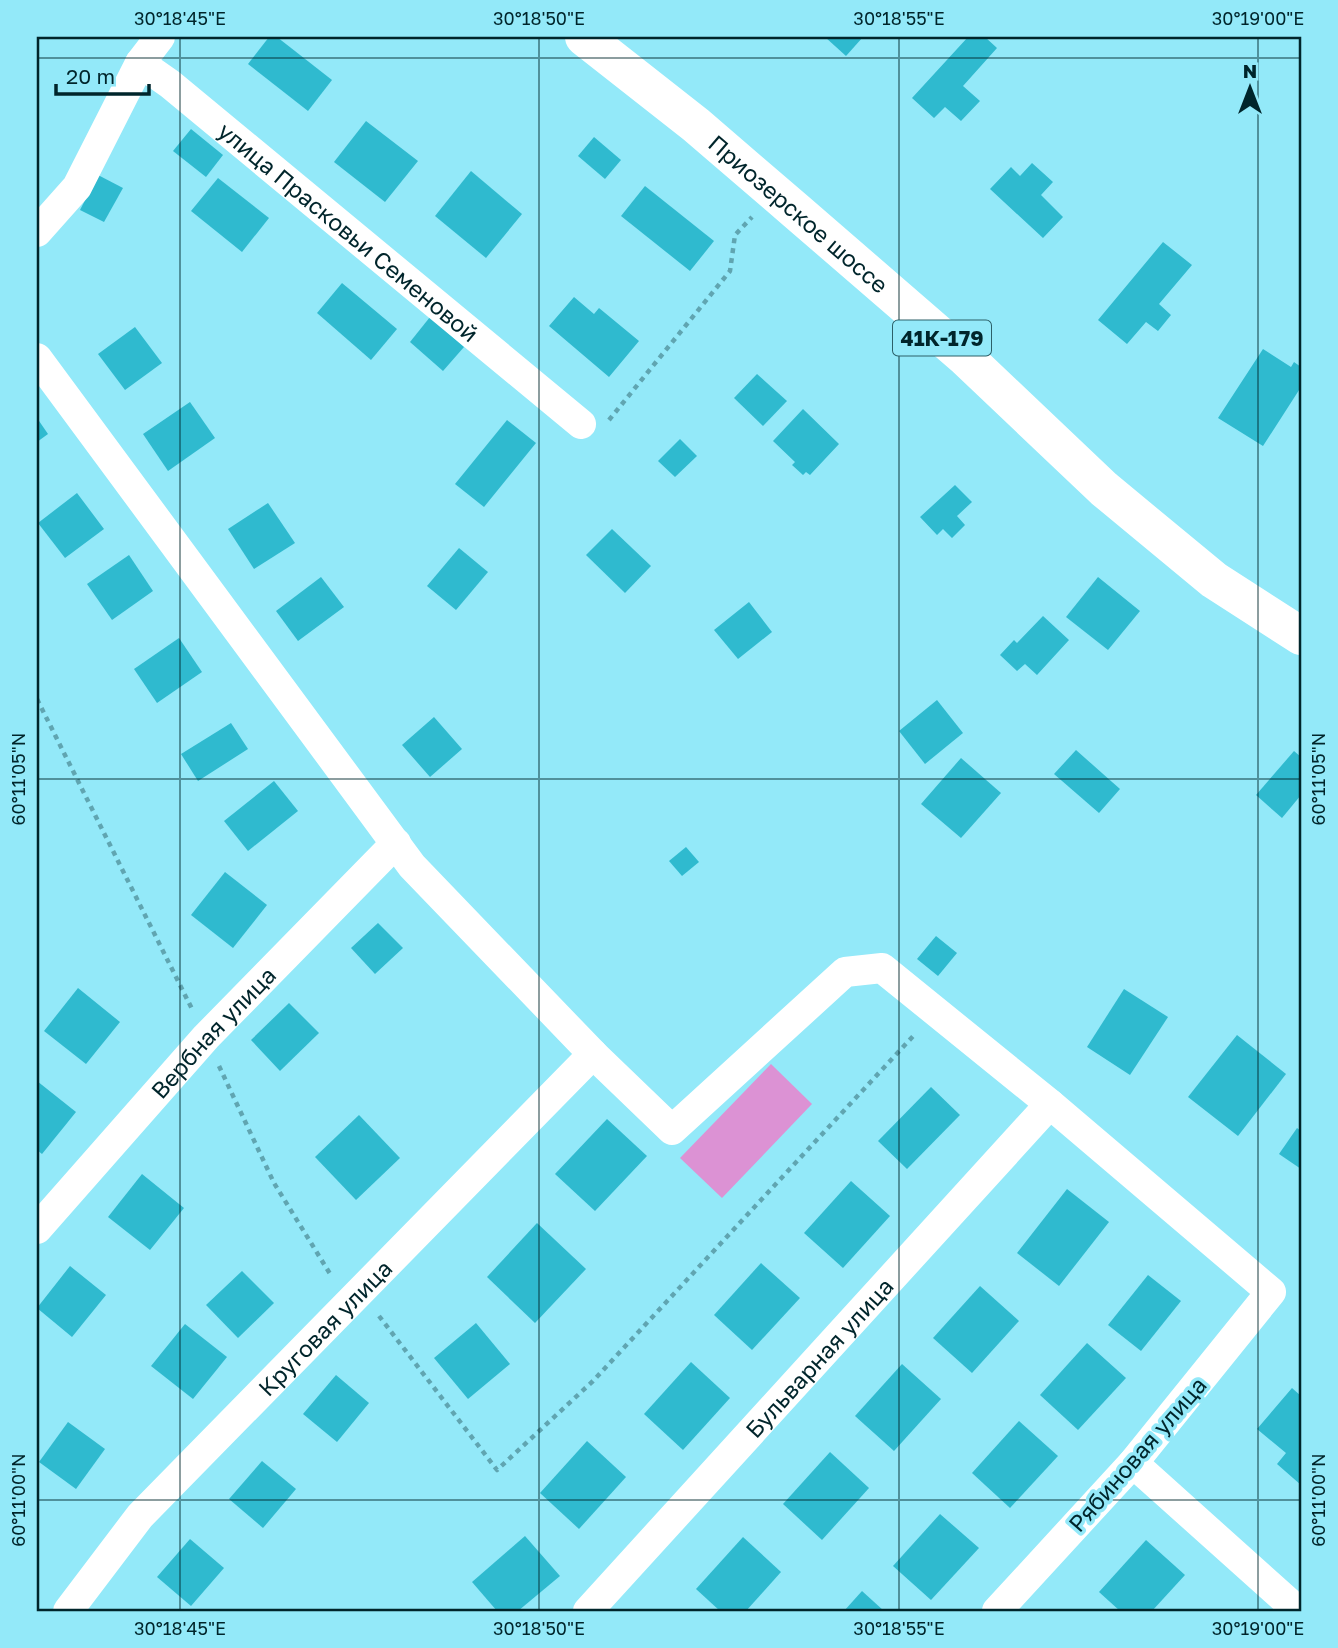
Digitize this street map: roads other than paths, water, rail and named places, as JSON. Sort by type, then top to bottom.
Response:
[{"type":"main road","name":"Приозерское шоссе","points":[[584,37],[696,125],[966,358],[1114,497],[1214,580],[1301,636]]},
{"type":"street","points":[[38,229],[77,187],[140,64],[160,37]]},
{"type":"street","name":"улица Прасковьи Семеновой","points":[[140,64],[170,84],[581,424]]},
{"type":"street","points":[[37,358],[412,866],[593,1054],[672,1130],[845,972],[882,968],[1050,1104]]},
{"type":"street","name":"Вербная улица","points":[[37,1229],[206,1037],[396,843]]},
{"type":"street","name":"Круговая улица","points":[[68,1611],[141,1516],[593,1054]]},
{"type":"street","name":"Рябиновая улица","points":[[998,1611],[1133,1463],[1271,1292],[1050,1104]]},
{"type":"street","name":"Бульварная улица","points":[[588,1611],[1050,1104]]},
{"type":"street","points":[[1133,1463],[1298,1611]]}]
